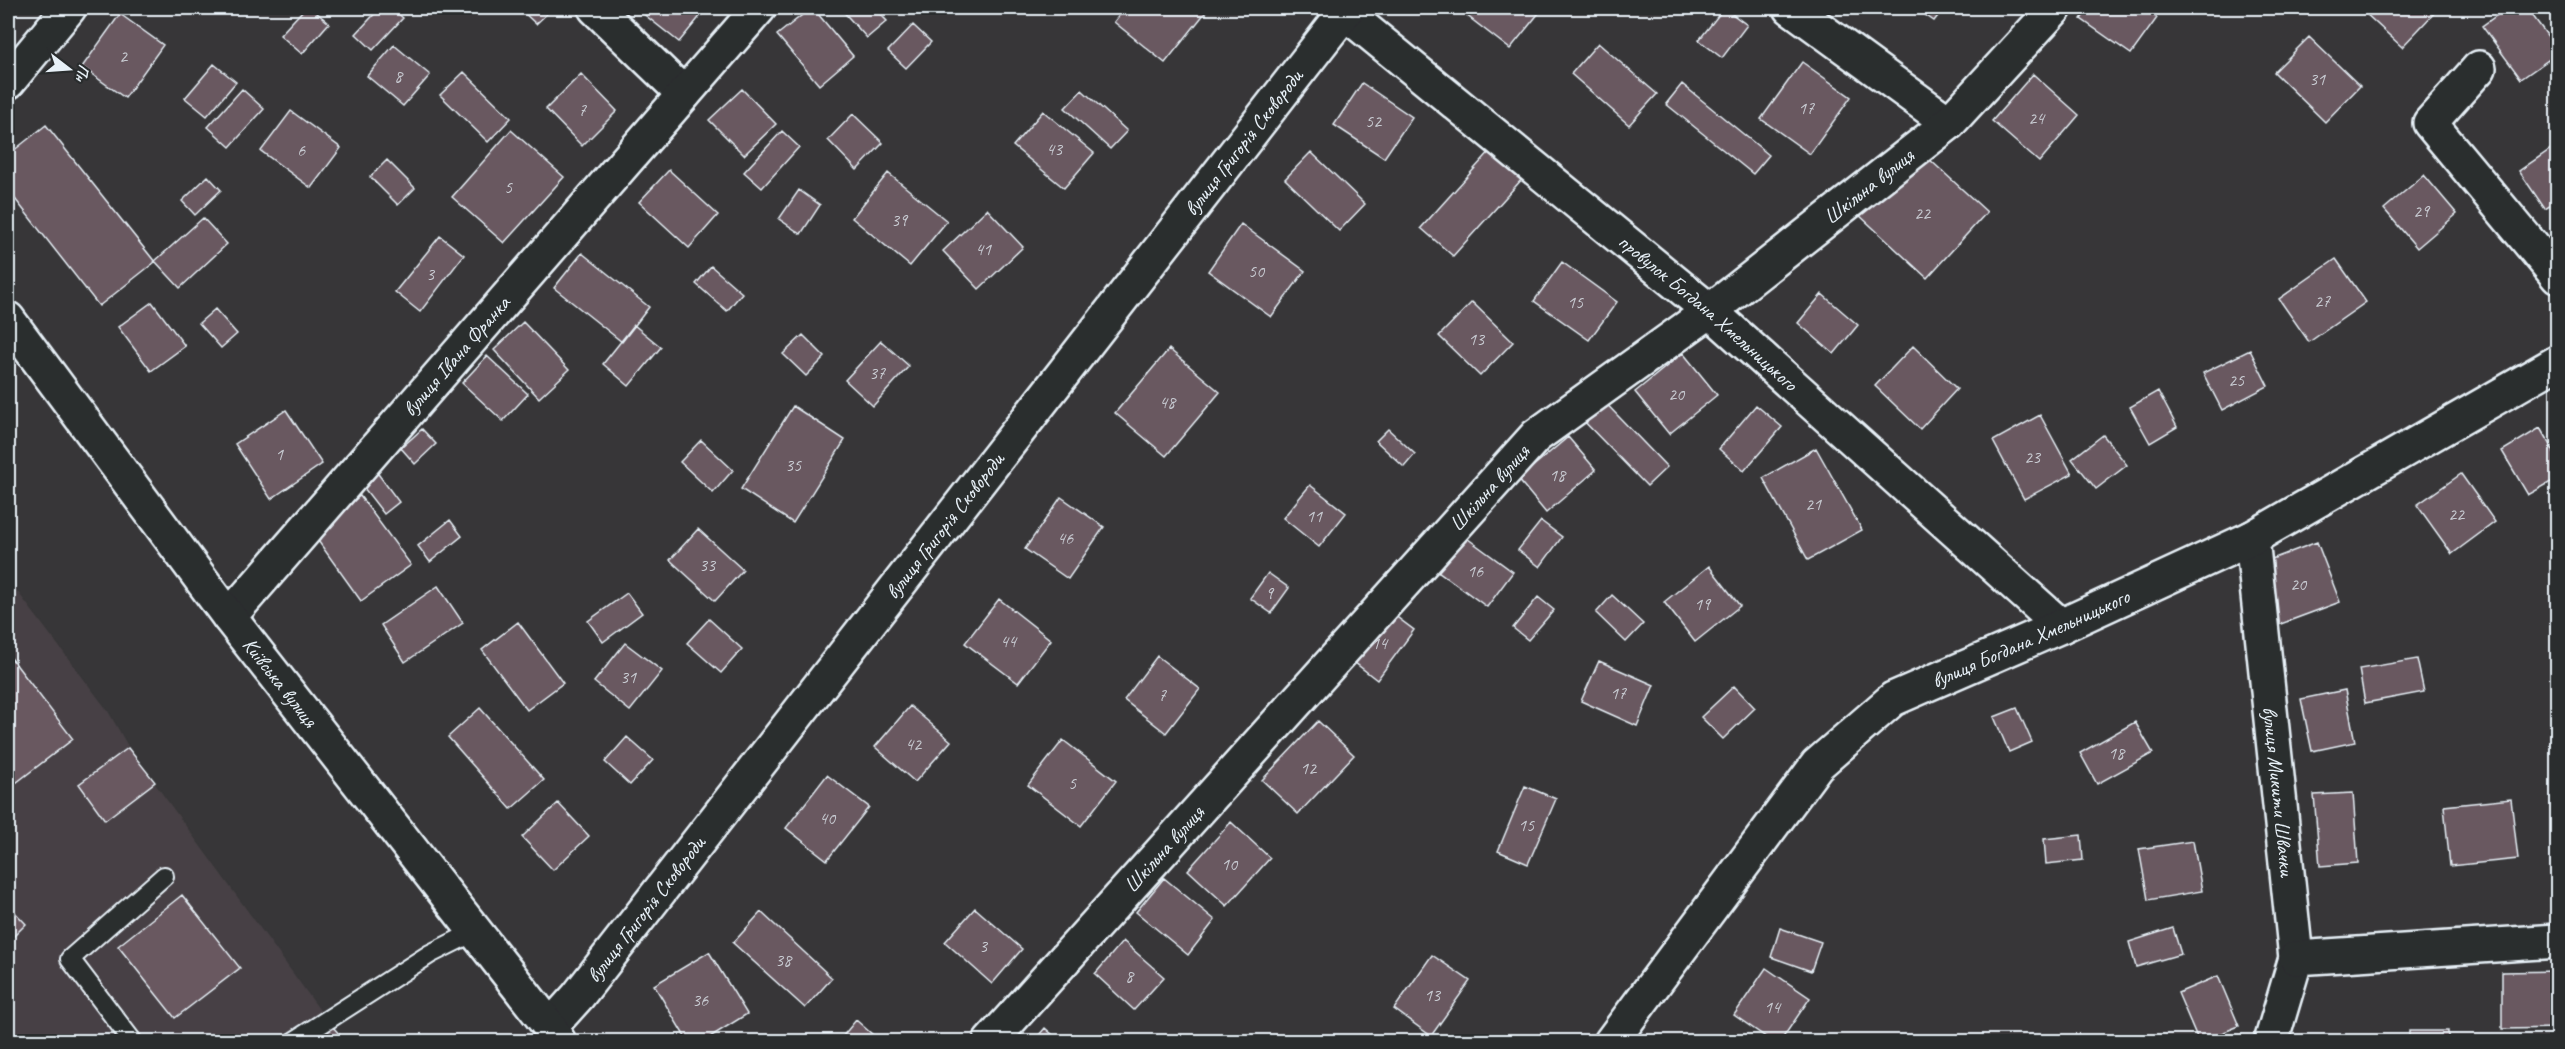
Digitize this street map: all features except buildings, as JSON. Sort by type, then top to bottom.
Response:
[{"type":"street","points":[[8,82],[69,8]]},
{"type":"street","points":[[595,8],[684,94]]},
{"type":"street","name":"вулиця Івана Франка","points":[[229,617],[759,8]]},
{"type":"street","points":[[1791,8],[1949,123]]},
{"type":"street","name":"Шкільна вулиця","points":[[990,1041],[1536,436],[1710,311],[1949,123],[2055,8]]},
{"type":"street","name":"провулок Богдана Хмельницького","points":[[1346,10],[1710,311],[2061,626]]},
{"type":"street","name":"вулиця Григорія Сковороди","points":[[548,1036],[1346,10]]},
{"type":"street","points":[[2479,68],[2430,123],[2558,277]]},
{"type":"street","name":"Київська вулиця","points":[[11,333],[229,617],[476,931],[548,1036]]},
{"type":"street","name":"вулиця Богдана Хмельницького","points":[[1611,1041],[1817,765],[1893,699],[2061,626],[2252,538],[2558,362]]},
{"type":"street","name":"вулиця Микити Швачки","points":[[2252,538],[2296,958],[2271,1041]]},
{"type":"street","points":[[2296,958],[2558,941]]},
{"type":"lane","points":[[133,1041],[70,959],[164,876]]},
{"type":"lane","points":[[293,1041],[430,954],[476,931]]},
{"type":"shaded area","points":[[8,579],[108,711],[129,748],[327,1020],[346,1041],[8,1041]]}]
